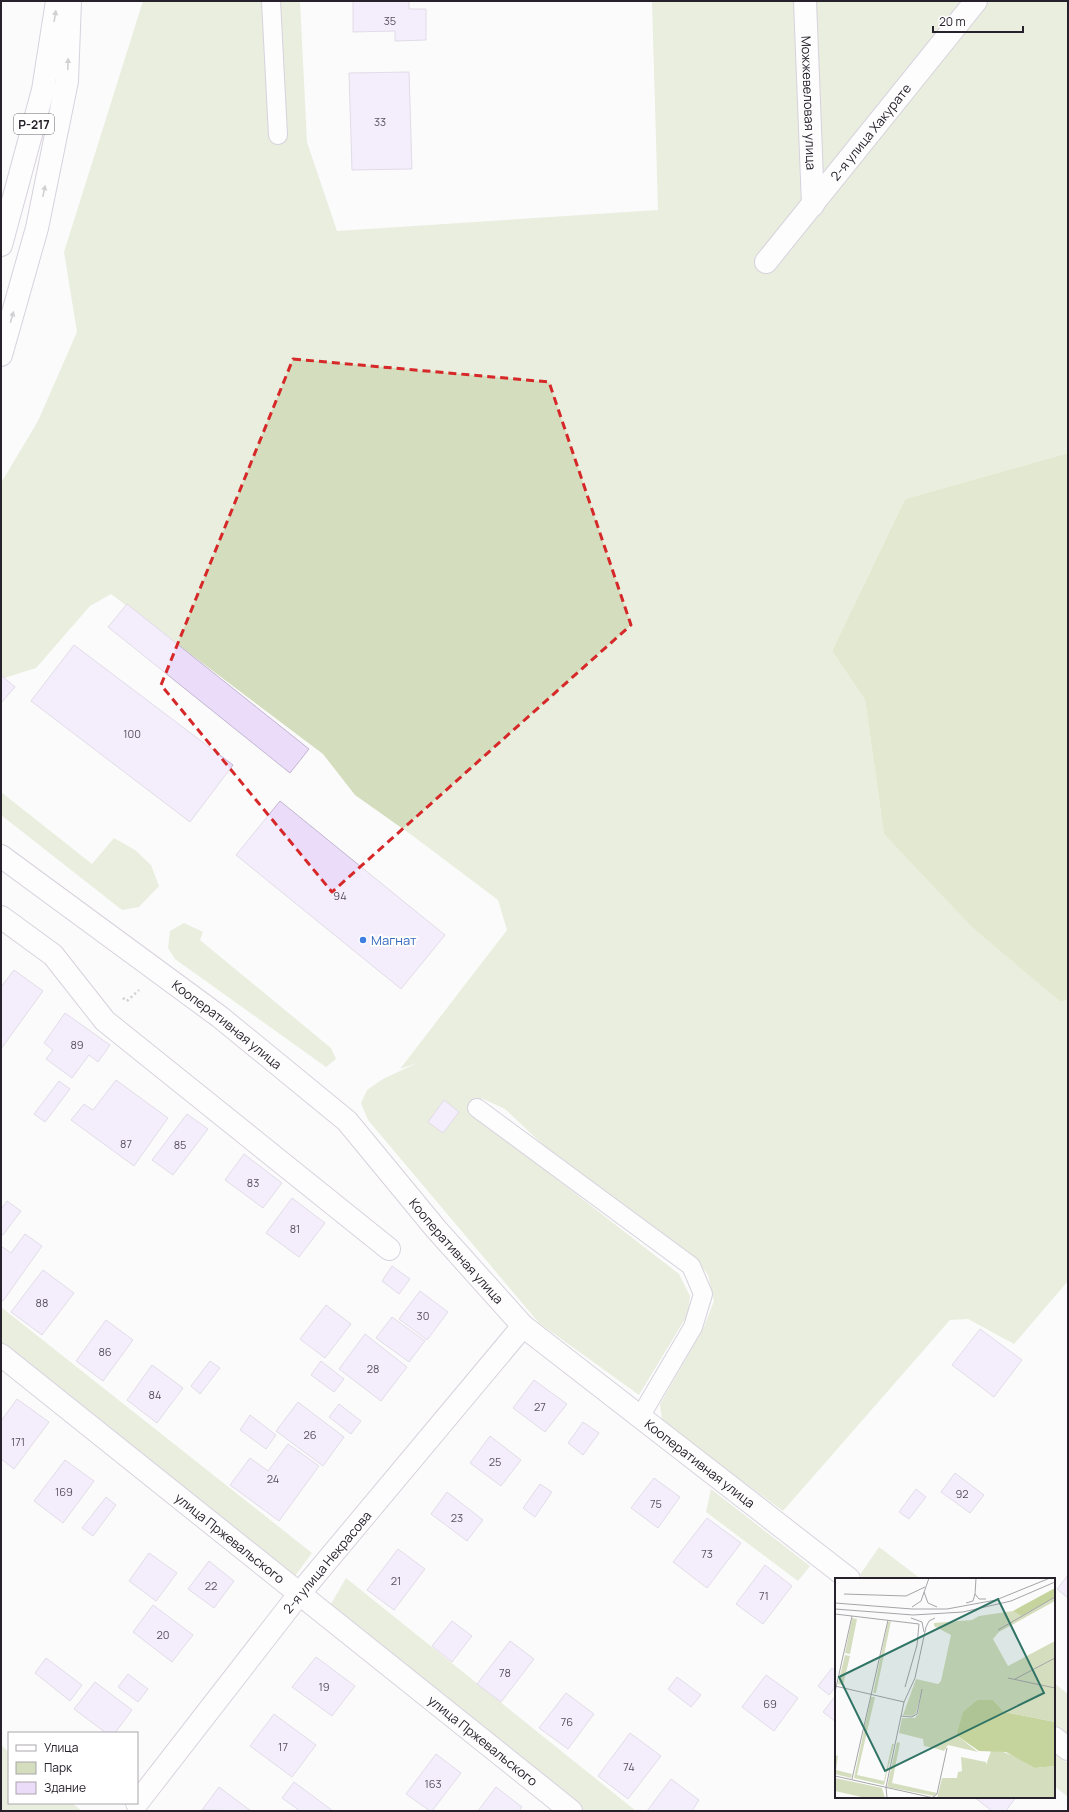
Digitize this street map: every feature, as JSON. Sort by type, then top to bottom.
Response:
[{"type":"street","name":"Р-217","points":[[1,245],[43,90],[57,1]]},
{"type":"street","points":[[1,354],[37,228],[67,82],[70,1]]},
{"type":"street","name":"Можжевеловая улица","points":[[805,1],[813,205]]},
{"type":"street","name":"2-я улица Хакурате","points":[[766,262],[976,1]]},
{"type":"street","name":"Кооперативная улица","points":[[1,856],[220,1017],[347,1121],[436,1229],[523,1326],[848,1578]]},
{"type":"street","points":[[1,917],[53,956],[105,1021],[389,1249]]},
{"type":"street","name":"2-я улица Некрасова","points":[[138,1802],[300,1593],[523,1326]]},
{"type":"street","name":"улица Пржевальского","points":[[1,1355],[571,1811]]},
{"type":"street","points":[[1055,1739],[1068,1749]]},
{"type":"lane","points":[[272,1],[278,135]]},
{"type":"lane","points":[[478,1108],[691,1266],[703,1294],[693,1327],[640,1417]]},
{"type":"path","points":[[121,997],[127,1001],[157,971]]},
{"type":"highlighted area","points":[[293,359],[549,382],[631,625],[332,892],[161,685]]},
{"type":"green space","points":[[143,1],[300,1],[307,142],[337,231],[658,210],[652,1],[1068,1],[1068,453],[905,499],[832,651],[865,700],[884,834],[1061,1002],[1068,999],[1068,1281],[1014,1344],[968,1319],[950,1320],[783,1511],[668,1427],[662,1420],[660,1404],[703,1329],[714,1301],[708,1275],[691,1254],[544,1146],[505,1109],[481,1098],[509,1142],[679,1274],[690,1296],[688,1314],[639,1395],[539,1323],[368,1120],[361,1103],[367,1090],[383,1079],[417,1063],[400,1069],[507,930],[498,900],[413,836],[355,795],[323,754],[111,594],[90,606],[36,668],[1,679],[1,483],[38,421],[77,332],[64,252]]},
{"type":"green space","points":[[1068,453],[1068,999],[1061,1002],[973,928],[884,834],[865,700],[832,651],[905,499]]},
{"type":"green space","points":[[1,792],[92,864],[114,838],[135,850],[151,865],[159,886],[139,907],[122,910],[1,815]]},
{"type":"green space","points":[[184,923],[203,932],[200,940],[331,1048],[336,1059],[326,1067],[175,959],[168,948],[170,931]]},
{"type":"green space","points":[[1,1307],[312,1553],[295,1576],[1,1352]]},
{"type":"green space","points":[[711,1489],[810,1566],[798,1581],[706,1512]]},
{"type":"green space","points":[[879,1547],[920,1578],[864,1578],[860,1575]]},
{"type":"green space","points":[[346,1578],[636,1811],[580,1811],[328,1609]]},
{"type":"green space","points":[[1055,1684],[1068,1694],[1068,1740],[1055,1730]]},
{"type":"green space","points":[[1,1745],[8,1751],[8,1804],[73,1804],[82,1811],[1,1811]]},
{"type":"green space","points":[[1055,1753],[1068,1763],[1068,1797],[1055,1787]]},
{"type":"building","points":[[353,1],[409,1],[409,9],[426,9],[426,40],[395,41],[395,31],[353,32]]},
{"type":"building","points":[[409,72],[412,169],[352,170],[349,73]]},
{"type":"building","points":[[127,604],[309,749],[290,773],[108,627]]},
{"type":"building","points":[[74,645],[233,765],[190,822],[31,701]]},
{"type":"building","points":[[1,675],[15,687],[1,703]]},
{"type":"building","points":[[280,801],[445,935],[401,989],[236,855]]},
{"type":"building","points":[[14,970],[43,991],[1,1049],[1,987]]},
{"type":"building","points":[[65,1013],[110,1045],[98,1062],[89,1055],[72,1078],[46,1059],[53,1050],[44,1043]]},
{"type":"building","points":[[116,1080],[168,1118],[134,1166],[71,1120],[84,1104],[93,1110]]},
{"type":"building","points":[[59,1081],[70,1089],[45,1122],[34,1114]]},
{"type":"building","points":[[444,1100],[459,1112],[443,1133],[428,1122]]},
{"type":"building","points":[[187,1114],[208,1129],[173,1175],[152,1160]]},
{"type":"building","points":[[244,1154],[282,1183],[263,1208],[225,1180]]},
{"type":"building","points":[[292,1198],[325,1223],[299,1257],[266,1233]]},
{"type":"building","points":[[7,1201],[21,1211],[3,1235],[1,1234],[1,1209]]},
{"type":"building","points":[[25,1234],[42,1246],[3,1301],[1,1300],[1,1246],[11,1253]]},
{"type":"building","points":[[392,1266],[410,1279],[399,1294],[382,1281]]},
{"type":"building","points":[[43,1270],[74,1293],[42,1335],[11,1312]]},
{"type":"building","points":[[420,1291],[448,1312],[427,1340],[399,1319]]},
{"type":"building","points":[[326,1305],[351,1324],[325,1358],[300,1339]]},
{"type":"building","points":[[392,1317],[425,1341],[409,1362],[376,1338]]},
{"type":"building","points":[[106,1320],[133,1340],[103,1381],[76,1361]]},
{"type":"building","points":[[980,1329],[1022,1360],[994,1397],[952,1365]]},
{"type":"building","points":[[365,1334],[407,1367],[381,1401],[339,1369]]},
{"type":"building","points":[[210,1361],[220,1368],[200,1394],[191,1386]]},
{"type":"building","points":[[321,1361],[344,1379],[334,1392],[311,1375]]},
{"type":"building","points":[[152,1365],[183,1388],[157,1423],[127,1400]]},
{"type":"building","points":[[534,1380],[567,1404],[545,1432],[513,1408]]},
{"type":"building","points":[[17,1399],[49,1422],[14,1469],[1,1459],[1,1421]]},
{"type":"building","points":[[298,1402],[344,1437],[323,1466],[276,1431]]},
{"type":"building","points":[[339,1404],[361,1421],[351,1434],[329,1417]]},
{"type":"building","points":[[250,1415],[276,1435],[266,1449],[240,1430]]},
{"type":"building","points":[[583,1422],[599,1433],[583,1455],[568,1443]]},
{"type":"building","points":[[490,1436],[521,1460],[501,1486],[470,1463]]},
{"type":"building","points":[[288,1444],[319,1466],[279,1521],[230,1485],[250,1458],[268,1471]]},
{"type":"building","points":[[65,1460],[94,1481],[63,1523],[34,1501]]},
{"type":"building","points":[[955,1473],[984,1495],[970,1513],[941,1492]]},
{"type":"building","points":[[654,1478],[680,1497],[658,1528],[631,1508]]},
{"type":"building","points":[[540,1484],[552,1492],[535,1517],[523,1508]]},
{"type":"building","points":[[916,1489],[926,1497],[909,1519],[899,1512]]},
{"type":"building","points":[[447,1492],[483,1520],[467,1541],[431,1514]]},
{"type":"building","points":[[106,1497],[116,1505],[93,1536],[82,1528]]},
{"type":"building","points":[[707,1518],[741,1543],[707,1588],[673,1562]]},
{"type":"building","points":[[398,1549],[425,1569],[394,1610],[367,1590]]},
{"type":"building","points":[[149,1553],[177,1573],[156,1601],[129,1581]]},
{"type":"building","points":[[209,1561],[234,1581],[214,1608],[188,1589]]},
{"type":"building","points":[[765,1565],[792,1586],[763,1624],[736,1604]]},
{"type":"building","points":[[1068,1575],[1068,1598],[1057,1589]]},
{"type":"building","points":[[153,1605],[193,1635],[172,1662],[133,1632]]},
{"type":"building","points":[[452,1621],[472,1636],[452,1662],[432,1646]]},
{"type":"building","points":[[510,1641],[534,1659],[501,1702],[477,1684]]},
{"type":"building","points":[[316,1657],[355,1686],[332,1716],[292,1687]]},
{"type":"building","points":[[46,1658],[82,1685],[70,1701],[35,1673]]},
{"type":"building","points":[[832,1668],[835,1670],[835,1687],[829,1695],[818,1686]]},
{"type":"building","points":[[128,1674],[148,1689],[138,1702],[118,1687]]},
{"type":"building","points":[[766,1675],[798,1698],[774,1731],[742,1707]]},
{"type":"building","points":[[677,1677],[701,1695],[691,1707],[668,1689]]},
{"type":"building","points":[[95,1682],[132,1710],[116,1732],[105,1732],[74,1709]]},
{"type":"building","points":[[566,1693],[594,1714],[568,1749],[539,1728]]},
{"type":"building","points":[[835,1696],[835,1721],[823,1712]]},
{"type":"building","points":[[274,1714],[316,1745],[292,1777],[250,1746]]},
{"type":"building","points":[[630,1733],[661,1756],[628,1799],[598,1776]]},
{"type":"building","points":[[436,1754],[461,1773],[432,1811],[430,1811],[406,1794]]},
{"type":"building","points":[[671,1779],[699,1800],[692,1811],[647,1811]]},
{"type":"building","points":[[294,1782],[333,1811],[300,1811],[282,1798]]},
{"type":"building","points":[[219,1787],[251,1811],[202,1810]]},
{"type":"building","points":[[496,1787],[522,1807],[519,1811],[478,1811]]},
{"type":"building","points":[[975,1798],[1015,1798],[1006,1811],[992,1811]]},
{"type":"place","name":"Магнат","points":[[363,940]]}]
